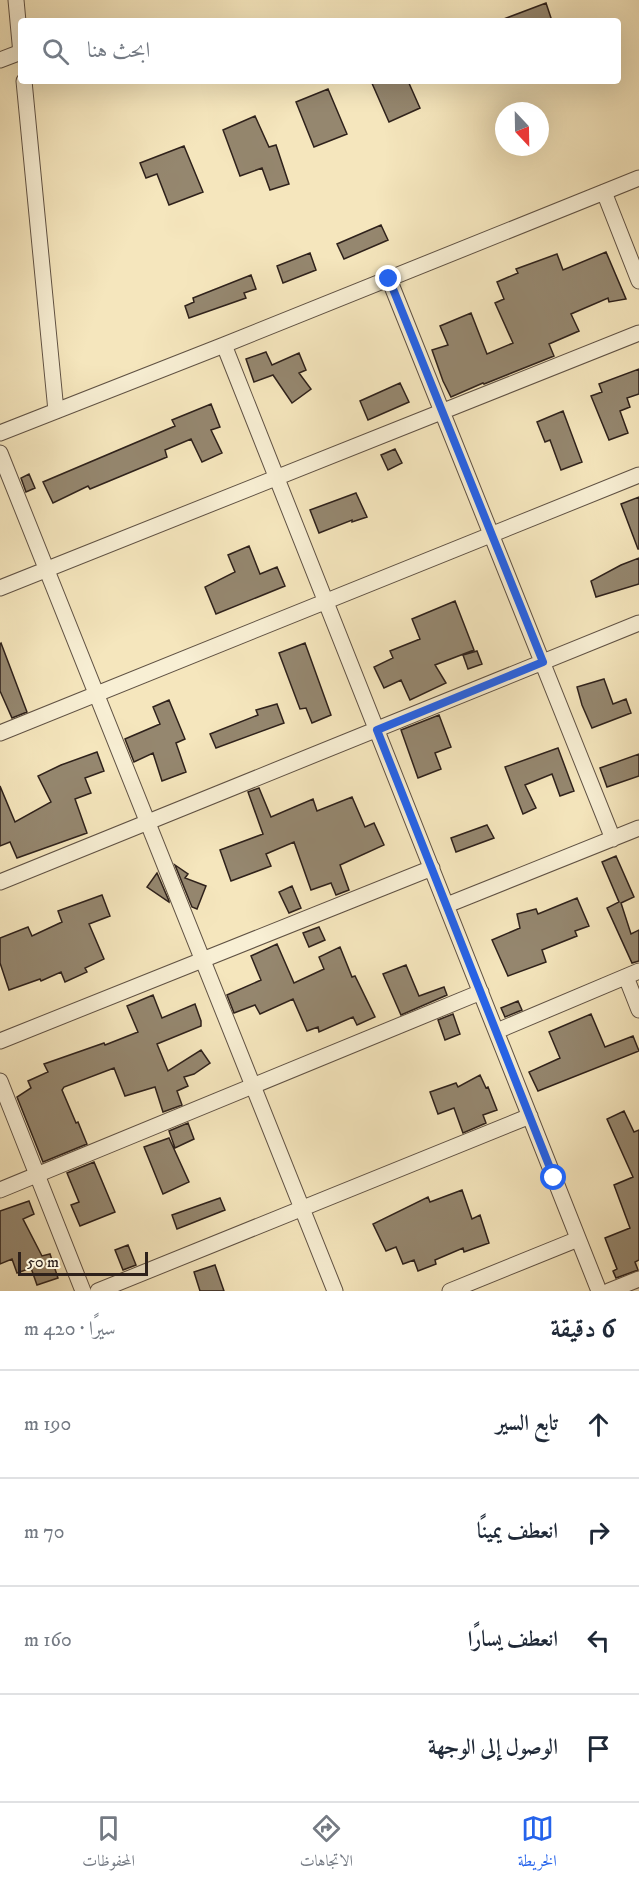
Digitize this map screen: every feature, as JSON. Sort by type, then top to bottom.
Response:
[{"type":"street","points":[[16,0],[18,21]]},
{"type":"street","points":[[0,60],[18,54]]},
{"type":"street","points":[[24,84],[56,411]]},
{"type":"street","points":[[0,433],[639,178]]},
{"type":"street","points":[[604,192],[639,280]]},
{"type":"street","points":[[389,279],[614,839]]},
{"type":"street","points":[[0,588],[639,333]]},
{"type":"street","points":[[224,345],[599,1291]]},
{"type":"street","points":[[0,453],[334,1291]]},
{"type":"street","points":[[0,733],[639,475]]},
{"type":"street","points":[[0,882],[639,623]]},
{"type":"street","points":[[447,905],[639,828]]},
{"type":"street","points":[[0,1041],[432,868]]},
{"type":"street","points":[[497,1031],[632,974],[639,1010]]},
{"type":"street","points":[[0,1190],[481,992]]},
{"type":"street","points":[[0,1081],[83,1291]]},
{"type":"street","points":[[98,1291],[530,1116]]},
{"type":"street","points":[[450,1291],[578,1239]]},
{"type":"street","points":[[609,1291],[639,1279]]},
{"type":"building","points":[[546,3],[551,18],[506,18]]},
{"type":"building","points":[[372,84],[409,84],[420,108],[389,122]]},
{"type":"building","points":[[328,89],[347,134],[314,147],[296,102]]},
{"type":"building","points":[[255,116],[269,147],[276,145],[289,184],[270,190],[262,168],[240,176],[223,130]]},
{"type":"building","points":[[184,146],[203,192],[169,205],[157,174],[146,178],[140,163]]},
{"type":"building","points":[[381,225],[388,240],[344,259],[337,244]]},
{"type":"building","points":[[606,252],[626,299],[609,302],[608,298],[571,314],[579,331],[549,344],[554,356],[451,397],[432,350],[448,345],[440,326],[471,313],[487,354],[513,343],[495,303],[504,299],[497,282],[518,273],[516,269],[557,254],[563,270]]},
{"type":"building","points":[[310,253],[316,270],[283,283],[277,266]]},
{"type":"building","points":[[251,275],[256,289],[244,293],[246,298],[189,318],[185,306],[194,302],[193,298]]},
{"type":"building","points":[[266,352],[272,365],[299,353],[306,370],[299,373],[311,389],[292,403],[273,375],[254,382],[246,359]]},
{"type":"building","points":[[639,369],[639,394],[627,398],[630,407],[620,411],[628,433],[609,440],[591,396],[602,392],[599,384]]},
{"type":"building","points":[[400,383],[409,402],[368,420],[360,401]]},
{"type":"building","points":[[211,404],[220,427],[211,430],[222,453],[202,462],[191,439],[165,450],[167,457],[90,489],[88,486],[53,503],[43,482],[175,426],[172,420]]},
{"type":"building","points":[[563,411],[582,462],[561,470],[550,440],[545,442],[537,422]]},
{"type":"building","points":[[395,449],[402,463],[388,470],[381,455]]},
{"type":"building","points":[[29,474],[35,488],[26,492],[21,478]]},
{"type":"building","points":[[356,493],[367,517],[352,522],[352,520],[319,533],[310,510]]},
{"type":"building","points":[[639,497],[639,549],[638,549],[621,504]]},
{"type":"building","points":[[249,546],[260,574],[277,567],[285,586],[216,614],[205,587],[235,572],[228,555]]},
{"type":"building","points":[[639,558],[639,584],[596,597],[591,581]]},
{"type":"building","points":[[455,601],[474,650],[435,665],[446,683],[410,700],[401,680],[384,688],[374,667],[393,658],[390,651],[420,639],[412,619]]},
{"type":"building","points":[[1,643],[27,712],[12,718],[0,691]]},
{"type":"building","points":[[305,643],[331,715],[312,723],[306,708],[300,709],[279,653]]},
{"type":"building","points":[[477,651],[482,664],[468,669],[463,655]]},
{"type":"building","points":[[604,679],[613,704],[626,699],[631,713],[592,728],[577,687]]},
{"type":"building","points":[[169,700],[185,739],[176,743],[186,772],[162,781],[153,753],[134,762],[125,739],[160,724],[153,707]]},
{"type":"building","points":[[277,704],[284,723],[216,748],[210,734],[258,715],[256,710]]},
{"type":"building","points":[[439,715],[451,747],[435,753],[441,769],[418,778],[401,730]]},
{"type":"building","points":[[558,748],[574,791],[560,796],[552,774],[525,785],[536,808],[523,814],[505,767]]},
{"type":"building","points":[[97,752],[104,771],[85,778],[91,793],[75,799],[87,833],[17,858],[10,842],[0,846],[0,786],[15,822],[51,802],[38,776]]},
{"type":"building","points":[[639,754],[639,776],[607,787],[600,768]]},
{"type":"building","points":[[259,788],[271,817],[313,799],[317,811],[352,797],[365,827],[374,823],[384,845],[340,865],[349,890],[336,895],[331,883],[311,890],[294,842],[266,854],[271,866],[231,881],[220,850],[263,834],[248,792]]},
{"type":"building","points":[[487,825],[494,838],[456,852],[451,838]]},
{"type":"building","points":[[616,856],[634,897],[621,903],[631,934],[639,930],[639,961],[632,963],[607,908],[619,902],[602,862]]},
{"type":"building","points":[[175,865],[188,874],[185,878],[206,886],[197,909],[192,907]]},
{"type":"building","points":[[157,873],[169,901],[169,902],[147,887]]},
{"type":"building","points":[[292,886],[301,908],[289,913],[279,892]]},
{"type":"building","points":[[102,895],[110,916],[89,924],[104,959],[85,968],[87,972],[65,982],[61,972],[41,981],[40,979],[9,990],[0,963],[0,938],[28,927],[32,936],[62,922],[58,911]]},
{"type":"building","points":[[577,898],[589,926],[575,931],[577,936],[542,950],[546,962],[508,976],[492,940],[520,928],[517,914],[536,909],[538,914]]},
{"type":"building","points":[[319,927],[325,940],[309,947],[303,933]]},
{"type":"building","points":[[277,944],[294,983],[324,969],[319,957],[340,947],[352,977],[355,976],[375,1017],[357,1025],[353,1017],[319,1032],[318,1027],[307,1031],[293,999],[260,1014],[255,1005],[234,1013],[227,995],[261,980],[251,956]]},
{"type":"building","points":[[406,965],[419,996],[444,987],[447,995],[401,1015],[383,974]]},
{"type":"building","points":[[153,995],[162,1018],[195,1004],[201,1021],[201,1026],[157,1044],[168,1071],[201,1050],[210,1063],[194,1074],[184,1077],[188,1086],[177,1091],[182,1105],[163,1112],[155,1087],[125,1096],[114,1068],[64,1087],[62,1090],[87,1144],[43,1162],[17,1097],[31,1088],[28,1081],[48,1072],[44,1064],[138,1032],[127,1006]]},
{"type":"building","points":[[518,1001],[522,1010],[505,1017],[501,1008]]},
{"type":"building","points":[[453,1014],[460,1034],[445,1040],[438,1020]]},
{"type":"building","points":[[591,1014],[605,1047],[633,1036],[639,1051],[538,1091],[529,1072],[560,1058],[549,1032]]},
{"type":"building","points":[[480,1075],[486,1088],[488,1087],[497,1110],[483,1115],[486,1123],[463,1133],[454,1108],[438,1114],[430,1092],[456,1083],[458,1087]]},
{"type":"building","points":[[624,1111],[634,1132],[639,1130],[639,1260],[635,1262],[638,1270],[616,1278],[613,1271],[617,1269],[605,1238],[630,1228],[614,1185],[633,1177],[607,1119]]},
{"type":"building","points":[[188,1123],[194,1139],[175,1148],[169,1131]]},
{"type":"building","points":[[169,1138],[189,1182],[163,1194],[144,1147]]},
{"type":"building","points":[[94,1162],[115,1212],[80,1226],[71,1205],[79,1202],[67,1173]]},
{"type":"building","points":[[462,1190],[472,1219],[480,1215],[489,1243],[464,1252],[463,1248],[435,1260],[436,1264],[418,1271],[414,1260],[403,1264],[396,1247],[386,1251],[373,1224],[428,1197],[430,1202]]},
{"type":"building","points":[[220,1198],[225,1210],[177,1229],[172,1215]]},
{"type":"building","points":[[29,1201],[34,1214],[23,1219],[42,1256],[50,1254],[58,1278],[37,1285],[31,1268],[17,1273],[12,1259],[0,1264],[0,1211]]},
{"type":"building","points":[[128,1245],[136,1265],[123,1270],[115,1250]]},
{"type":"building","points":[[215,1265],[224,1291],[200,1291],[194,1272]]},
{"type":"route","points":[[389,279],[543,662],[377,730],[554,1178]]}]
